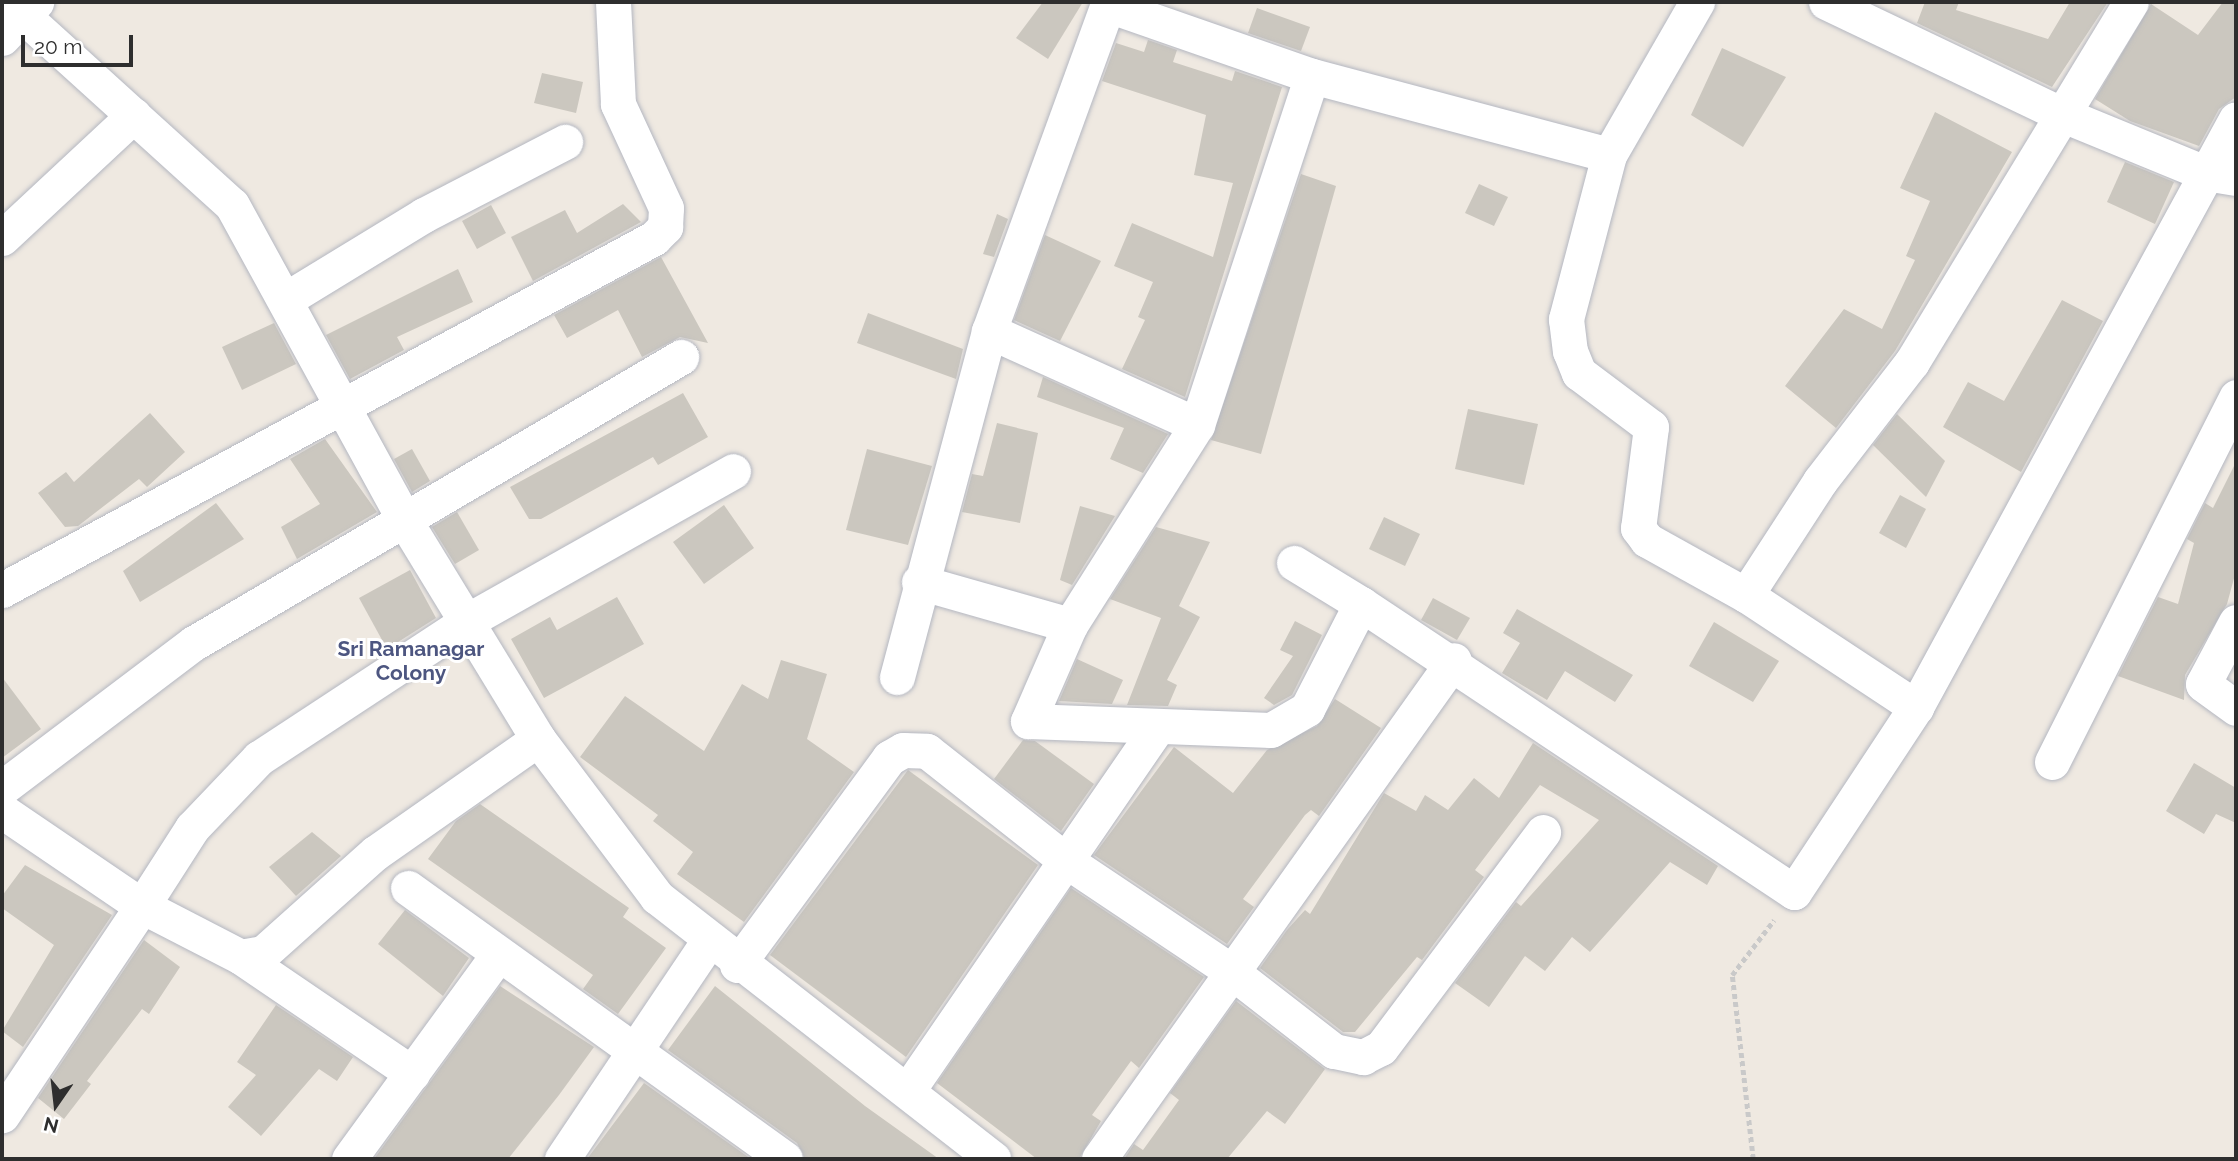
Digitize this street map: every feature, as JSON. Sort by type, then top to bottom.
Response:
[{"type":"street","points":[[2,590],[239,457],[342,407],[665,227],[666,208],[618,104],[613,2]]},
{"type":"street","points":[[1826,2],[2061,114],[2220,176]]},
{"type":"street","points":[[1746,595],[1820,481],[1912,362],[2131,2]]},
{"type":"street","points":[[897,677],[919,582],[989,331],[1108,4],[1312,76],[1609,155]]},
{"type":"street","points":[[1683,6],[1609,155],[1566,319],[1570,351],[1579,373],[1651,427],[1654,443],[1638,528],[1647,540],[1746,595],[1916,707]]},
{"type":"street","points":[[17,14],[134,115],[232,205],[288,298],[342,407],[405,521],[469,620],[538,739],[657,897],[737,965],[908,1090],[993,1159]]},
{"type":"street","points":[[1312,76],[1197,425],[1070,625],[1028,721],[1156,729],[1271,730],[1291,724],[1307,709],[1361,604]]},
{"type":"street","points":[[2,239],[134,115]]},
{"type":"street","points":[[1294,563],[1454,660],[1794,892],[1916,707],[2220,176],[2236,119]]},
{"type":"street","points":[[288,298],[424,215],[565,142]]},
{"type":"street","points":[[989,331],[1197,425]]},
{"type":"street","points":[[2,788],[194,643],[681,357]]},
{"type":"street","points":[[2052,762],[2236,397]]},
{"type":"street","points":[[2,1115],[192,828],[259,758],[469,620],[733,471]]},
{"type":"street","points":[[919,582],[1070,625]]},
{"type":"street","points":[[2236,622],[2203,684],[2236,708]]},
{"type":"street","points":[[1099,1159],[1454,660]]},
{"type":"street","points":[[908,1090],[1156,729]]},
{"type":"street","points":[[240,957],[279,946],[375,853],[538,739]]},
{"type":"street","points":[[737,965],[889,758],[903,750],[927,751],[1065,860],[1232,972],[1334,1051],[1363,1057],[1381,1048],[1543,832]]},
{"type":"street","points":[[2,811],[142,906],[240,957],[412,1073]]},
{"type":"street","points":[[408,888],[498,955],[637,1050],[785,1159]]},
{"type":"street","points":[[562,1159],[709,942]]},
{"type":"street","points":[[349,1159],[498,955]]},
{"type":"path","points":[[1753,1159],[1732,975],[1794,892]]},
{"type":"building","points":[[1043,2],[1083,2],[1048,59],[1016,38]]},
{"type":"building","points":[[1925,2],[1959,2],[1956,10],[2048,39],[2070,2],[2108,2],[2052,87],[1917,23]]},
{"type":"building","points":[[2223,2],[2236,2],[2236,97],[2219,109],[2199,146],[2130,121],[2095,99],[2151,4],[2198,35]]},
{"type":"building","points":[[1257,8],[1310,27],[1301,51],[1248,33]]},
{"type":"building","points":[[1148,40],[1177,50],[1173,62],[1232,81],[1235,71],[1282,87],[1185,397],[1122,369],[1145,320],[1138,317],[1153,282],[1114,266],[1132,223],[1213,257],[1233,183],[1194,175],[1206,115],[1102,81],[1116,43],[1144,52]]},
{"type":"building","points":[[1722,48],[1786,77],[1743,147],[1691,115]]},
{"type":"building","points":[[542,73],[583,82],[576,113],[534,103]]},
{"type":"building","points":[[1935,112],[2012,152],[1895,351],[1836,428],[1785,386],[1844,309],[1882,329],[1915,260],[1906,256],[1930,201],[1900,188]]},
{"type":"building","points":[[2125,162],[2174,182],[2155,224],[2107,202]]},
{"type":"building","points":[[1301,174],[1336,186],[1261,454],[1211,440]]},
{"type":"building","points":[[1479,184],[1508,197],[1494,226],[1465,213]]},
{"type":"building","points":[[623,204],[641,222],[533,281],[511,237],[565,210],[577,233]]},
{"type":"building","points":[[491,205],[506,233],[477,249],[462,221]]},
{"type":"building","points":[[997,214],[1008,219],[994,257],[983,254]]},
{"type":"building","points":[[1045,235],[1101,261],[1060,341],[1014,320]]},
{"type":"building","points":[[661,257],[708,343],[680,337],[642,357],[618,310],[567,338],[554,315]]},
{"type":"building","points":[[458,269],[473,302],[397,337],[404,350],[350,379],[326,335]]},
{"type":"building","points":[[2062,300],[2103,321],[2021,472],[1943,427],[1968,382],[2004,401]]},
{"type":"building","points":[[868,313],[963,349],[956,379],[857,343]]},
{"type":"building","points":[[274,323],[296,364],[242,390],[222,347]]},
{"type":"building","points":[[1043,377],[1168,434],[1143,473],[1110,459],[1124,428],[1037,397]]},
{"type":"building","points":[[683,393],[708,437],[658,465],[653,457],[541,519],[529,519],[510,487]]},
{"type":"building","points":[[1468,409],[1538,424],[1524,485],[1455,469]]},
{"type":"building","points":[[150,413],[185,452],[147,487],[139,479],[78,526],[65,527],[38,493],[66,472],[74,482]]},
{"type":"building","points":[[1897,414],[1945,461],[1926,497],[1873,445]]},
{"type":"building","points":[[997,423],[1038,433],[1020,523],[962,512],[972,474],[983,476]]},
{"type":"building","points":[[325,439],[377,512],[297,559],[281,527],[320,504],[290,459]]},
{"type":"building","points":[[412,449],[430,481],[412,492],[394,459]]},
{"type":"building","points":[[867,449],[932,466],[908,545],[846,530]]},
{"type":"building","points":[[2236,462],[2236,571],[2227,604],[2185,675],[2184,700],[2118,676],[2158,597],[2178,604],[2194,543],[2187,539],[2205,503],[2213,508]]},
{"type":"building","points":[[1900,495],[1926,509],[1906,548],[1879,533]]},
{"type":"building","points":[[216,503],[244,539],[140,602],[123,571]]},
{"type":"building","points":[[724,505],[754,548],[704,584],[673,542]]},
{"type":"building","points":[[1080,506],[1115,516],[1072,585],[1060,580]]},
{"type":"building","points":[[457,512],[479,550],[455,564],[432,527]]},
{"type":"building","points":[[1384,517],[1420,534],[1405,566],[1369,549]]},
{"type":"building","points":[[1156,527],[1210,542],[1179,606],[1200,617],[1167,680],[1177,685],[1168,706],[1127,705],[1161,618],[1110,599]]},
{"type":"building","points":[[410,570],[436,618],[387,649],[359,598]]},
{"type":"building","points":[[617,597],[644,644],[544,698],[511,639],[550,617],[557,630]]},
{"type":"building","points":[[1433,598],[1470,618],[1457,640],[1421,620]]},
{"type":"building","points":[[1517,609],[1633,675],[1615,702],[1565,671],[1547,700],[1502,673],[1520,643],[1503,633]]},
{"type":"building","points":[[1295,621],[1322,635],[1292,695],[1274,705],[1264,698],[1293,656],[1280,650]]},
{"type":"building","points":[[1714,622],[1779,661],[1753,702],[1689,666]]},
{"type":"building","points":[[1077,659],[1123,680],[1112,704],[1059,701]]},
{"type":"building","points":[[781,660],[827,674],[807,739],[854,772],[744,922],[677,874],[693,852],[653,821],[658,815],[580,757],[625,696],[704,751],[742,684],[768,699]]},
{"type":"building","points":[[2,677],[41,729],[2,758]]},
{"type":"building","points":[[1335,699],[1381,728],[1319,816],[1311,810],[1305,815],[1243,899],[1254,907],[1227,944],[1094,855],[1174,747],[1233,793],[1267,750],[1317,726]]},
{"type":"building","points":[[1023,740],[1035,741],[1094,784],[1061,831],[994,779]]},
{"type":"building","points":[[1533,743],[1718,866],[1707,885],[1670,862],[1590,952],[1572,937],[1545,971],[1525,956],[1489,1007],[1455,983],[1516,902],[1521,906],[1599,820],[1540,785],[1475,870],[1484,877],[1422,960],[1417,957],[1355,1032],[1343,1032],[1260,968],[1305,910],[1310,914],[1384,793],[1416,811],[1425,795],[1448,810],[1474,778],[1499,798]]},
{"type":"building","points":[[2194,763],[2236,788],[2236,823],[2216,814],[2204,834],[2166,811]]},
{"type":"building","points":[[908,770],[1038,865],[906,1057],[770,955]]},
{"type":"building","points":[[480,804],[629,908],[623,917],[666,948],[618,1014],[583,989],[593,975],[428,859],[456,821]]},
{"type":"building","points":[[312,832],[341,856],[296,896],[269,867]]},
{"type":"building","points":[[25,865],[112,915],[23,1047],[2,1031],[54,945],[2,908],[2,896]]},
{"type":"building","points":[[1071,888],[1204,977],[1139,1068],[1131,1061],[1092,1115],[1101,1121],[1079,1159],[1037,1159],[937,1083]]},
{"type":"building","points":[[405,910],[469,958],[443,996],[378,944]]},
{"type":"building","points":[[144,940],[180,967],[149,1014],[142,1009],[87,1081],[91,1084],[64,1119],[38,1098]]},
{"type":"building","points":[[500,986],[594,1047],[508,1159],[374,1159]]},
{"type":"building","points":[[715,986],[865,1106],[939,1159],[805,1159],[797,1143],[668,1050]]},
{"type":"building","points":[[1236,1001],[1325,1069],[1285,1124],[1267,1111],[1227,1159],[1124,1159],[1134,1144],[1143,1150],[1179,1100],[1170,1093]]},
{"type":"building","points":[[276,1005],[353,1057],[337,1081],[319,1069],[261,1136],[228,1107],[256,1075],[237,1062]]},
{"type":"building","points":[[644,1083],[751,1159],[587,1159]]},
{"type":"district","name":"Sri Ramanagar Colony","points":[[411,661]]}]
